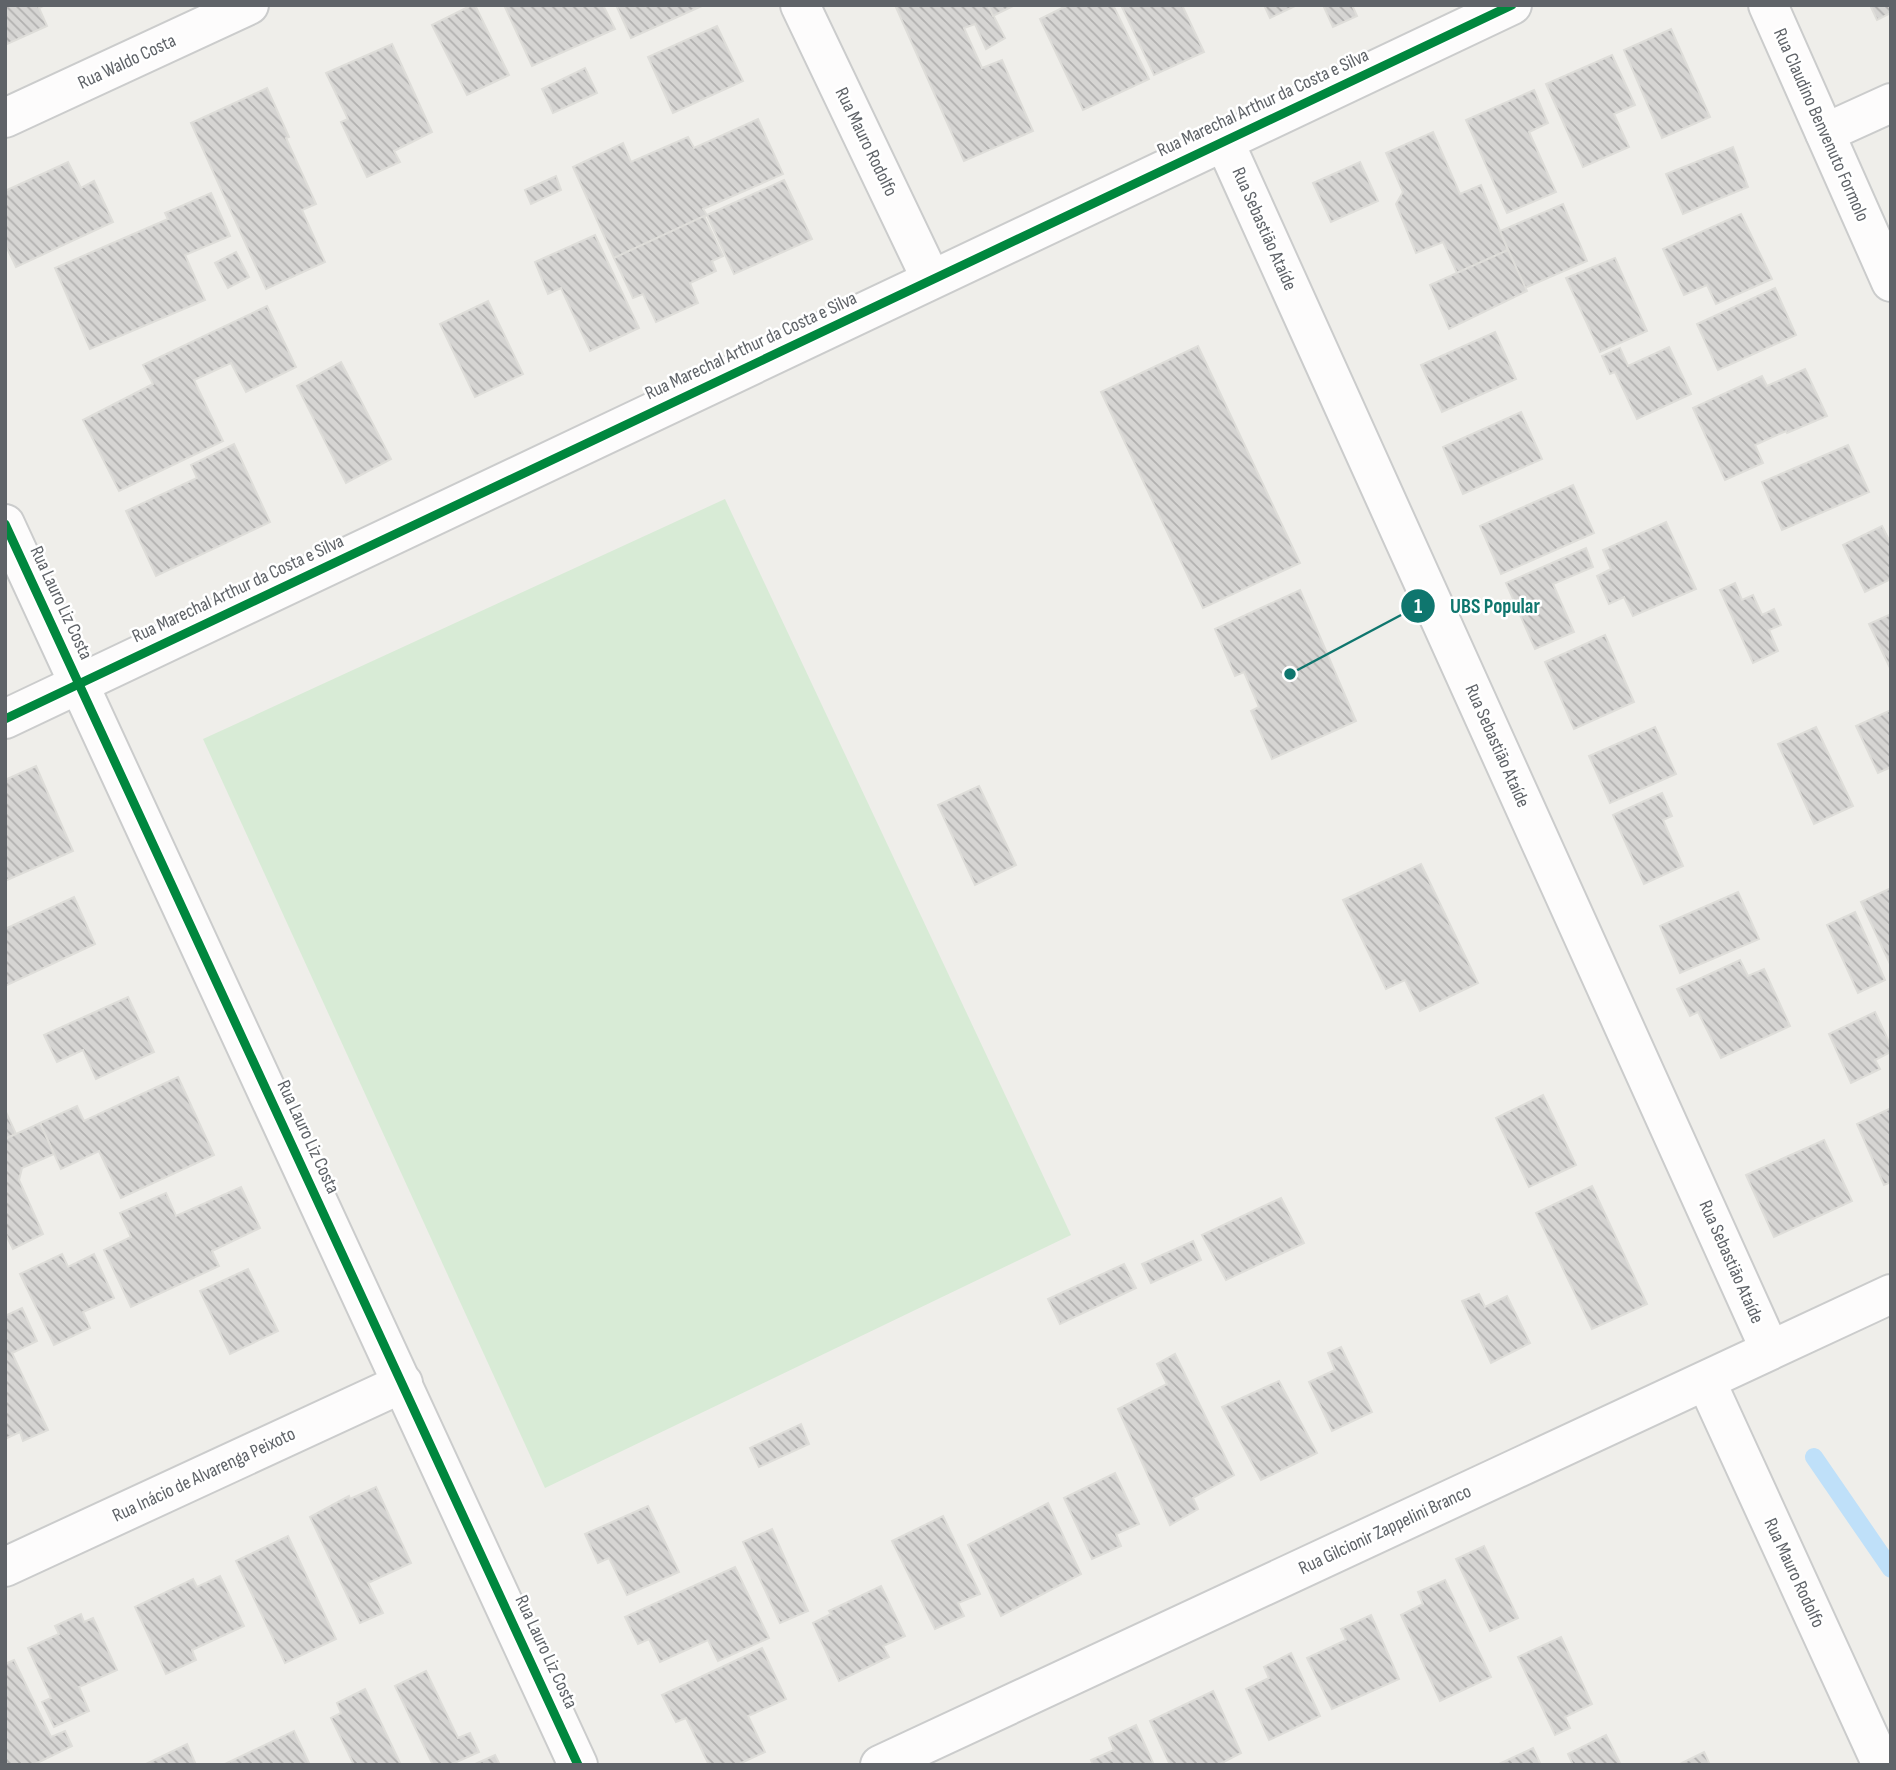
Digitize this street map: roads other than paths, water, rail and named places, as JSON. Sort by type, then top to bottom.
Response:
[{"type":"street","name":"Rua Waldo Costa","points":[[5,118],[249,5]]},
{"type":"street","name":"Rua Mauro Rodolfo","points":[[800,5],[931,279]]},
{"type":"street","name":"Rua Marechal Arthur da Costa e Silva","points":[[5,719],[1512,5]]},
{"type":"street","name":"Rua Claudino Benvenuto Formolo","points":[[1768,5],[1891,282]]},
{"type":"street","points":[[1825,133],[1891,103]]},
{"type":"street","name":"Rua Sebastião Ataíde","points":[[1224,141],[1770,1350]]},
{"type":"street","name":"Rua Lauro Liz Costa","points":[[5,524],[578,1765]]},
{"type":"street","name":"Rua Gilcionir Zappelini Branco","points":[[880,1765],[1891,1294]]},
{"type":"street","name":"Rua Mauro Rodolfo","points":[[1706,1381],[1882,1765]]},
{"type":"street","name":"Rua Inácio de Alvarenga Peixoto","points":[[5,1567],[403,1383]]},
{"type":"waterway","points":[[1814,1457],[1891,1569]]},
{"type":"place","name":"UBS Popular","points":[[1290,674]]}]
